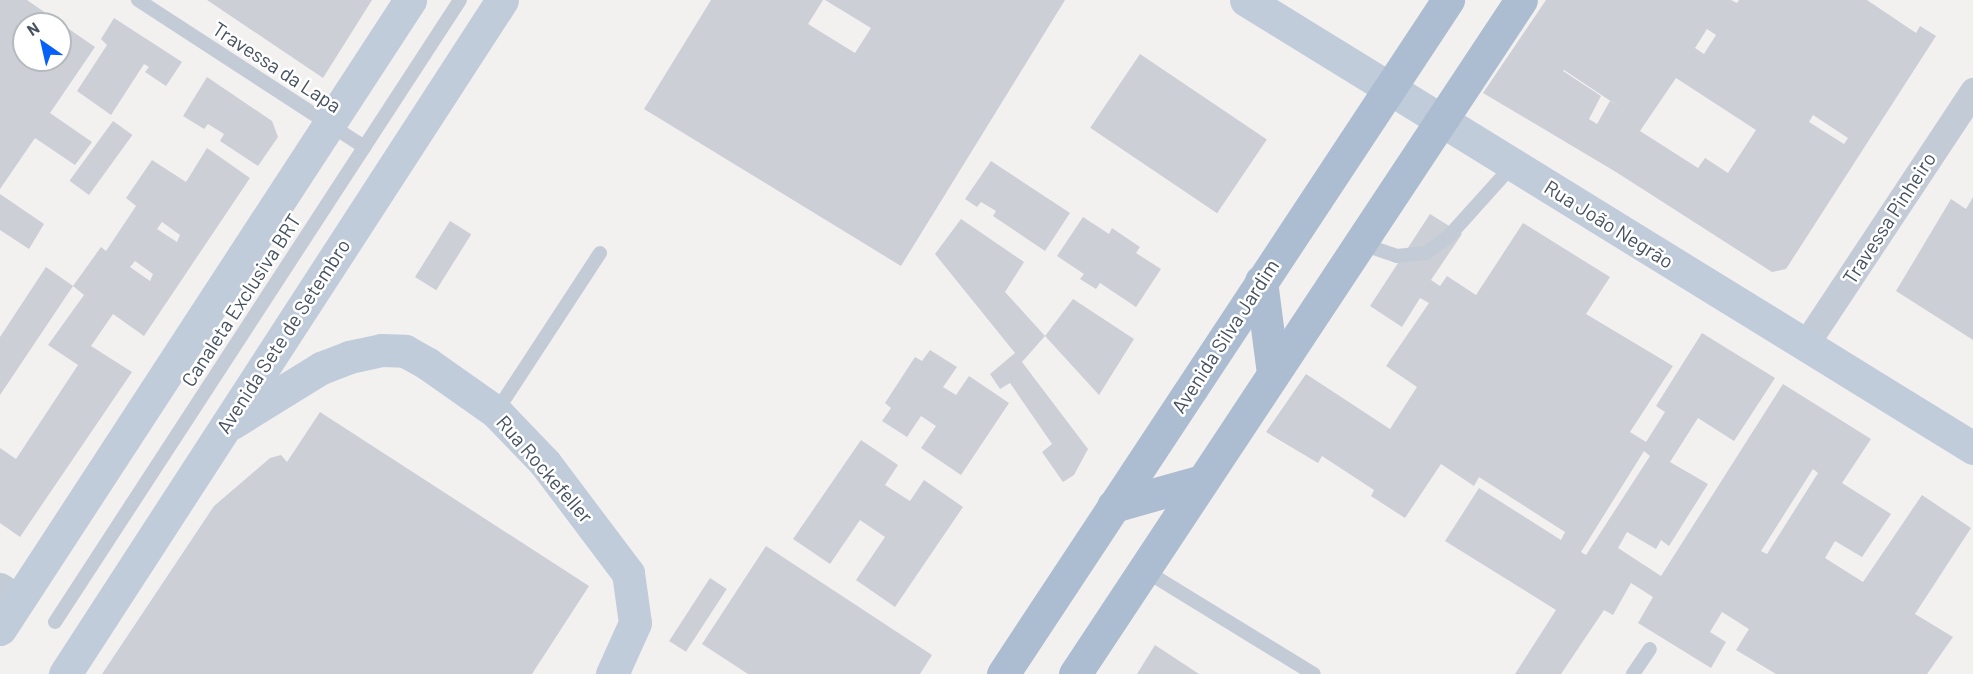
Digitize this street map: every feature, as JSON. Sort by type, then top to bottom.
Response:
[{"type":"main road","points":[[0,629],[10,592],[410,0]]},
{"type":"main road","name":"Avenida Sete de Setembro","points":[[66,674],[502,0]]},
{"type":"main road","name":"Rua João Negrão","points":[[1246,0],[1973,448]]},
{"type":"main road","name":"Avenida Silva Jardim","points":[[1003,674],[1448,0]]},
{"type":"main road","points":[[1075,674],[1521,0]]},
{"type":"main road","points":[[1261,281],[1273,373]]},
{"type":"main road","name":"Rua Rockefeller","points":[[225,426],[321,368],[381,350],[405,351],[496,412],[545,463],[628,573],[635,623],[612,674]]},
{"type":"main road","points":[[1113,506],[1202,481]]},
{"type":"street","name":"Travessa Pinheiro","points":[[1805,345],[1973,91]]},
{"type":"lane","name":"Travessa da Lapa","points":[[138,0],[364,147]]},
{"type":"lane","name":"Canaleta Exclusiva BRT","points":[[55,622],[460,0]]},
{"type":"lane","points":[[1359,243],[1397,256],[1426,252],[1449,236],[1513,165]]},
{"type":"lane","points":[[496,412],[600,253]]},
{"type":"lane","points":[[1144,570],[1314,674]]},
{"type":"lane","points":[[1633,674],[1650,649]]},
{"type":"building","points":[[0,0],[27,0],[44,12],[12,12],[12,72],[72,72],[72,31],[95,47],[50,113],[92,142],[75,165],[35,138],[0,189]]},
{"type":"building","points":[[207,0],[372,0],[323,78]]},
{"type":"building","points":[[711,0],[823,0],[808,24],[855,53],[871,28],[825,0],[1065,0],[901,266],[644,109]]},
{"type":"building","points":[[1546,0],[1731,0],[1737,3],[1739,0],[1867,0],[1916,33],[1920,26],[1936,36],[1786,269],[1772,272],[1616,172],[1483,93]],"holes":[[[1707,29],[1716,35],[1704,54],[1695,48]],[[1563,71],[1621,108],[1610,101],[1597,124],[1589,119],[1601,96]],[[1676,78],[1756,130],[1728,173],[1705,158],[1698,168],[1640,131]],[[1813,115],[1848,138],[1844,144],[1809,122]]]},
{"type":"building","points":[[114,18],[182,62],[166,86],[145,72],[149,67],[144,64],[111,115],[77,91],[107,45],[101,39]]},
{"type":"building","points":[[1140,54],[1267,140],[1217,213],[1090,128]]},
{"type":"building","points":[[207,77],[272,121],[278,137],[258,166],[220,141],[224,134],[208,124],[204,129],[183,116]]},
{"type":"building","points":[[113,121],[132,135],[89,195],[70,181]]},
{"type":"building","points":[[207,148],[250,178],[144,336],[113,314],[91,346],[132,372],[20,537],[0,523],[0,448],[16,459],[78,365],[48,345],[84,295],[73,286],[101,247],[106,251],[136,206],[126,198],[152,160],[186,182]],"holes":[[[162,222],[180,235],[177,242],[157,229]],[[135,261],[153,274],[150,281],[130,267]]]},
{"type":"building","points":[[991,161],[1070,213],[1045,251],[993,216],[996,211],[981,202],[977,207],[965,199]]},
{"type":"building","points":[[0,194],[44,224],[29,249],[0,230]]},
{"type":"building","points":[[1973,197],[1973,340],[1896,291],[1951,199],[1966,209]]},
{"type":"building","points":[[1430,214],[1462,234],[1431,280],[1440,286],[1447,276],[1476,295],[1523,223],[1610,277],[1586,314],[1673,366],[1630,432],[1646,442],[1665,412],[1656,406],[1702,333],[1775,378],[1734,441],[1698,418],[1670,462],[1708,484],[1669,546],[1661,540],[1656,549],[1627,532],[1618,548],[1661,576],[1783,384],[1871,439],[1842,483],[1891,514],[1862,557],[1835,541],[1825,558],[1863,582],[1922,495],[1971,528],[1915,614],[1953,637],[1927,674],[1776,674],[1736,650],[1749,629],[1722,612],[1710,632],[1726,642],[1711,668],[1638,623],[1653,597],[1631,583],[1613,615],[1604,610],[1561,674],[1515,674],[1556,610],[1445,541],[1479,488],[1561,540],[1565,532],[1479,477],[1474,486],[1441,464],[1405,518],[1371,496],[1374,490],[1322,456],[1318,463],[1266,432],[1306,374],[1390,429],[1417,387],[1386,366],[1429,303],[1420,298],[1402,327],[1370,306]],"holes":[[[1644,451],[1650,456],[1586,555],[1581,552]],[[1813,469],[1818,473],[1767,554],[1761,551]]]},
{"type":"building","points":[[1083,217],[1109,234],[1112,228],[1140,247],[1136,253],[1161,269],[1136,307],[1100,283],[1096,289],[1080,279],[1084,274],[1057,256]]},
{"type":"building","points":[[961,219],[1024,262],[1005,292],[1045,336],[1022,362],[1088,449],[1074,475],[1063,482],[1042,452],[1052,444],[1010,383],[1000,389],[990,374],[1015,353],[935,254]]},
{"type":"building","points":[[450,221],[471,234],[436,290],[415,277]]},
{"type":"building","points":[[46,267],[73,286],[0,395],[0,337]]},
{"type":"building","points":[[1073,299],[1134,339],[1099,395],[1045,336]]},
{"type":"building","points":[[930,350],[957,367],[943,387],[956,395],[969,376],[1009,403],[961,475],[921,448],[936,426],[921,416],[907,437],[882,421],[891,408],[885,403],[915,357],[922,361]]},
{"type":"building","points":[[320,412],[589,586],[532,674],[102,674],[214,506],[270,458],[281,455],[287,462]]},
{"type":"building","points":[[861,440],[898,465],[885,485],[910,501],[924,480],[963,507],[895,607],[856,580],[885,537],[860,520],[830,564],[793,539]]},
{"type":"building","points":[[766,546],[932,655],[920,674],[748,674],[702,644]]},
{"type":"building","points":[[710,578],[727,589],[686,652],[669,641]]},
{"type":"building","points":[[1155,645],[1199,674],[1137,674]]}]
